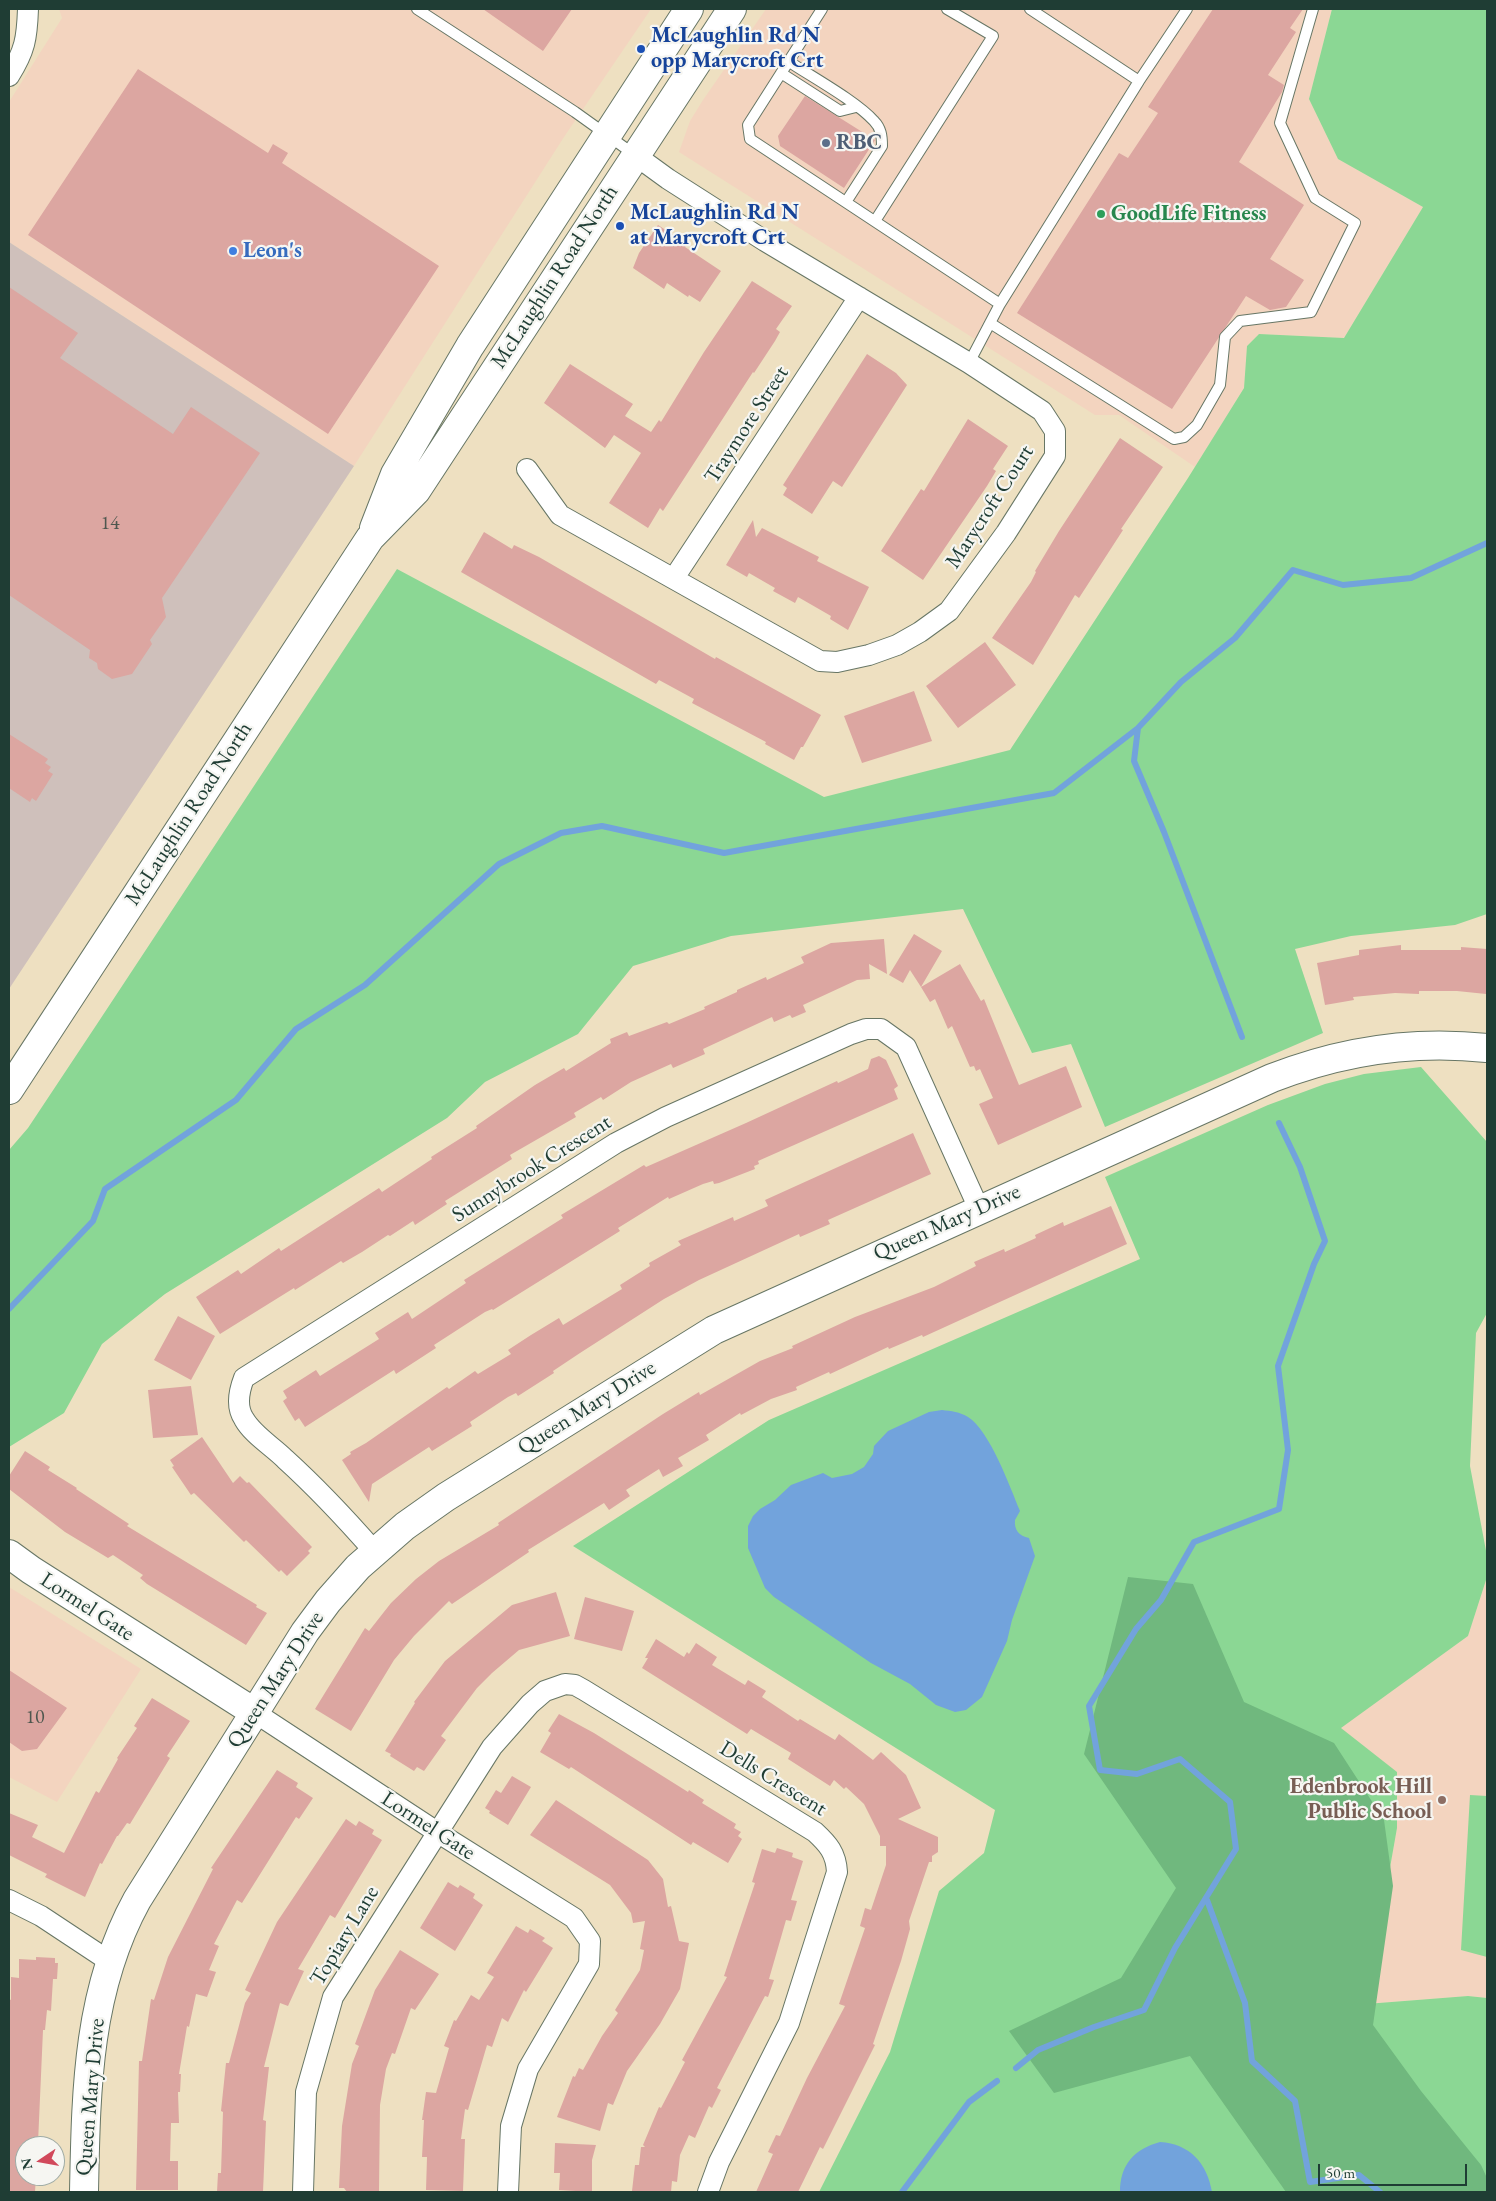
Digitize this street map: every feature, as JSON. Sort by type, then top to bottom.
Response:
[{"type":"street","points":[[9,76],[23,50],[27,36],[28,9]]},
{"type":"street","name":"McLaughlin Road North","points":[[370,538],[395,474],[465,354],[689,9]]},
{"type":"street","name":"McLaughlin Road North","points":[[9,1090],[370,538],[416,491],[732,9]]},
{"type":"street","name":"Marycroft Court","points":[[527,469],[560,515],[820,661],[837,662],[869,656],[897,645],[920,632],[949,611],[1006,533],[1055,456],[1055,431],[1042,411],[968,363],[757,236],[668,179],[635,155]]},
{"type":"street","name":"Traymore Street","points":[[674,578],[859,297]]},
{"type":"street","name":"Sunnybrook Crescent","points":[[374,1551],[286,1460],[250,1428],[242,1417],[240,1406],[239,1391],[244,1378],[616,1143],[650,1125],[851,1034],[866,1029],[881,1029],[895,1036],[906,1047],[978,1209]]},
{"type":"street","name":"Queen Mary Drive","points":[[84,2192],[85,2105],[94,2024],[109,1961],[120,1931],[137,1900],[254,1712],[316,1617],[374,1551],[446,1497],[714,1330],[978,1209],[1272,1078],[1316,1063],[1374,1050],[1413,1046],[1440,1045],[1487,1048]]},
{"type":"street","name":"Lormel Gate","points":[[9,1554],[20,1564],[574,1918],[590,1941],[589,1964],[528,2069],[511,2126],[508,2192]]},
{"type":"street","name":"Dells Crescent","points":[[437,1832],[492,1746],[530,1704],[545,1691],[565,1684],[575,1685],[608,1704],[814,1832],[829,1844],[836,1859],[837,1872],[789,2023],[719,2162],[708,2192]]},
{"type":"street","name":"Topiary Lane","points":[[303,2192],[306,2092],[333,1997],[437,1832]]},
{"type":"street","points":[[9,1900],[41,1916],[109,1961]]},
{"type":"lane","points":[[417,9],[635,155]]},
{"type":"lane","points":[[822,9],[748,125],[750,139],[1000,304]]},
{"type":"lane","points":[[875,221],[993,36],[947,9]]},
{"type":"lane","points":[[1030,9],[1139,82]]},
{"type":"lane","points":[[968,363],[1000,304],[1187,9]]},
{"type":"lane","points":[[990,323],[1174,439],[1184,438],[1197,425],[1220,384],[1226,336],[1240,322],[1311,312],[1355,223],[1316,198],[1280,123],[1313,9]]},
{"type":"lane","points":[[788,61],[874,120],[879,128],[882,146],[846,202]]},
{"type":"lane","points":[[781,73],[840,111],[856,107]]},
{"type":"shaded area","points":[[59,9],[651,9],[564,137],[354,466],[9,242],[9,102],[62,18]]},
{"type":"shaded area","points":[[766,9],[1332,9],[1309,99],[1338,159],[1423,207],[1344,338],[1259,334],[1247,346],[1244,388],[1195,467],[1119,415],[1095,415],[679,152],[690,121]]},
{"type":"shaded area","points":[[9,242],[354,466],[9,989]]},
{"type":"shaded area","name":"Edenbrook Hill Public School","points":[[1487,1577],[1487,1998],[1468,1996],[1366,2004],[1397,1828],[1397,1773],[1340,1728],[1468,1636]]},
{"type":"shaded area","points":[[9,1587],[141,1669],[57,1802],[9,1777]]},
{"type":"green space","points":[[1332,9],[1487,9],[1487,914],[1455,925],[1351,936],[1295,949],[1323,1033],[1105,1127],[1071,1044],[1032,1053],[963,909],[731,936],[633,966],[578,1034],[485,1082],[447,1118],[165,1294],[102,1344],[64,1413],[9,1447],[9,1150],[28,1128],[397,569],[824,797],[1010,750],[1188,478],[1244,388],[1247,346],[1259,334],[1344,338],[1423,207],[1338,159],[1309,99]]},
{"type":"green space","points":[[1421,1067],[1487,1142],[1487,1313],[1476,1333],[1470,1466],[1487,1556],[1487,1577],[1468,1636],[1341,1728],[1397,1772],[1397,1828],[1366,2004],[1468,1996],[1487,1998],[1487,2192],[819,2192],[890,2052],[939,1891],[984,1853],[995,1810],[573,1546],[769,1420],[1140,1259],[1105,1177],[1268,1105],[1325,1084],[1364,1074]]},
{"type":"green space","points":[[1128,1577],[1193,1584],[1244,1702],[1334,1743],[1384,1820],[1393,1886],[1373,2025],[1421,2091],[1481,2165],[1487,2178],[1487,2192],[1286,2192],[1190,2056],[1054,2093],[1009,2031],[1121,1978],[1176,1888],[1084,1754]]},
{"type":"green space","points":[[1470,1795],[1487,1796],[1487,1957],[1461,1950]]},
{"type":"water","points":[[952,1411],[968,1417],[984,1434],[1005,1474],[1020,1511],[1015,1520],[1016,1530],[1022,1536],[1029,1538],[1035,1556],[1012,1620],[1007,1641],[982,1697],[966,1710],[955,1712],[936,1705],[910,1684],[871,1663],[774,1597],[765,1588],[748,1548],[748,1526],[753,1516],[760,1509],[775,1500],[791,1485],[823,1473],[832,1478],[852,1474],[864,1467],[873,1454],[874,1446],[888,1431],[929,1412]]},
{"type":"water","points":[[1160,2142],[1180,2147],[1195,2157],[1206,2172],[1212,2192],[1120,2192],[1123,2174],[1130,2160],[1143,2149]]},
{"type":"building","points":[[483,9],[572,9],[543,51]]},
{"type":"building","points":[[1213,9],[1303,9],[1290,28],[1296,32],[1268,75],[1284,85],[1282,92],[1239,162],[1304,205],[1270,259],[1304,280],[1286,307],[1270,310],[1246,296],[1172,409],[1017,313],[1119,153],[1128,158],[1158,113],[1148,107]]},
{"type":"building","name":"Leon's","points":[[138,69],[268,153],[273,144],[288,153],[282,163],[439,266],[328,434],[28,235]]},
{"type":"building","name":"RBC","points":[[805,96],[875,140],[844,188],[780,146],[778,136]]},
{"type":"building","points":[[658,225],[687,244],[685,247],[721,271],[700,302],[689,295],[688,297],[667,283],[664,289],[633,268],[639,253]]},
{"type":"building","points":[[752,281],[792,306],[776,329],[780,332],[775,341],[663,511],[660,508],[648,528],[609,503],[641,453],[614,435],[605,448],[544,403],[570,364],[633,404],[625,416],[651,432],[659,420],[661,422],[704,352]]},
{"type":"building","points":[[9,287],[78,333],[60,358],[173,434],[191,407],[260,453],[162,598],[166,617],[150,640],[152,644],[132,674],[112,679],[98,669],[97,663],[89,658],[90,650],[9,595]]},
{"type":"building","points":[[867,354],[896,373],[907,385],[842,487],[833,481],[812,514],[783,495],[787,488],[783,485]]},
{"type":"building","points":[[968,419],[1008,446],[993,469],[996,471],[987,486],[923,580],[881,551],[921,489],[924,491]]},
{"type":"building","points":[[1120,438],[1163,467],[1121,529],[1123,530],[1079,598],[1075,595],[1033,665],[992,638],[1031,582],[1035,571],[1059,531]]},
{"type":"building","points":[[753,520],[756,537],[762,528],[819,557],[817,561],[869,587],[848,630],[830,619],[831,616],[798,597],[795,603],[773,591],[775,588],[749,573],[747,577],[726,565]]},
{"type":"building","points":[[484,532],[512,549],[514,545],[539,557],[715,659],[716,657],[821,715],[794,760],[765,744],[766,742],[692,703],[694,699],[659,680],[656,684],[461,572]]},
{"type":"building","points":[[985,642],[1016,685],[958,728],[926,686]]},
{"type":"building","points":[[914,691],[932,741],[862,763],[844,716]]},
{"type":"building","points":[[9,734],[48,759],[45,763],[51,767],[48,771],[53,774],[36,801],[32,798],[30,802],[9,788]]},
{"type":"building","points":[[914,934],[942,951],[921,987],[910,970],[903,983],[889,975]]},
{"type":"building","points":[[884,939],[887,974],[869,964],[870,979],[857,980],[803,1005],[806,1012],[792,1018],[790,1015],[774,1022],[772,1017],[703,1049],[705,1054],[673,1068],[671,1064],[631,1082],[603,1100],[601,1097],[574,1113],[576,1117],[510,1155],[512,1159],[445,1201],[447,1204],[415,1225],[413,1221],[343,1263],[341,1261],[220,1334],[196,1297],[238,1270],[241,1274],[279,1248],[281,1251],[379,1188],[382,1192],[432,1159],[431,1157],[477,1128],[476,1126],[535,1085],[564,1068],[566,1071],[611,1043],[610,1039],[627,1032],[629,1036],[667,1022],[669,1024],[705,1009],[704,1007],[737,992],[737,990],[766,977],[767,980],[804,963],[801,957],[831,943]]},
{"type":"building","points":[[1401,945],[1401,950],[1461,950],[1461,947],[1487,949],[1486,994],[1457,991],[1419,991],[1419,994],[1395,993],[1353,997],[1354,1000],[1325,1005],[1317,963],[1359,955],[1359,950]]},
{"type":"building","points":[[960,964],[981,1001],[984,999],[1019,1085],[1066,1066],[1082,1107],[998,1145],[979,1104],[993,1098],[980,1069],[976,1071],[974,1066],[970,1067],[952,1026],[948,1029],[935,999],[930,1002],[921,987]]},
{"type":"building","points":[[879,1056],[886,1060],[898,1086],[894,1089],[898,1099],[758,1161],[759,1164],[754,1166],[755,1169],[719,1183],[714,1184],[713,1181],[669,1199],[668,1197],[618,1228],[620,1231],[434,1345],[436,1348],[396,1374],[394,1370],[305,1427],[299,1418],[295,1421],[283,1401],[287,1398],[283,1391],[316,1370],[320,1376],[379,1339],[375,1333],[408,1312],[412,1319],[466,1283],[464,1280],[563,1218],[561,1215],[644,1165],[646,1167],[837,1081],[838,1083],[868,1069],[871,1059]]},
{"type":"building","points":[[913,1133],[931,1174],[828,1220],[830,1224],[800,1237],[799,1234],[699,1280],[664,1299],[580,1353],[553,1371],[554,1373],[518,1396],[516,1393],[508,1397],[470,1422],[472,1426],[432,1451],[429,1447],[372,1484],[369,1502],[342,1460],[351,1454],[350,1452],[447,1387],[449,1389],[475,1371],[478,1374],[511,1354],[508,1350],[531,1335],[559,1318],[563,1325],[622,1289],[620,1285],[650,1266],[649,1263],[681,1245],[678,1241],[733,1217],[734,1221],[768,1206],[765,1200]]},
{"type":"building","points":[[1111,1206],[1127,1244],[923,1337],[922,1335],[889,1349],[888,1347],[830,1374],[829,1372],[796,1387],[797,1390],[771,1399],[741,1415],[740,1413],[706,1435],[709,1440],[678,1458],[683,1466],[663,1477],[659,1469],[626,1490],[630,1496],[609,1510],[604,1503],[528,1550],[529,1552],[452,1604],[449,1601],[414,1636],[394,1660],[351,1731],[315,1709],[365,1628],[369,1631],[391,1603],[416,1579],[439,1561],[499,1525],[498,1523],[663,1414],[699,1392],[700,1395],[760,1361],[793,1348],[792,1346],[855,1317],[934,1287],[976,1266],[974,1262],[1004,1249],[1005,1252],[1036,1238],[1035,1235],[1063,1222],[1064,1226]]},
{"type":"building","points":[[178,1316],[215,1336],[191,1380],[154,1360]]},
{"type":"building","points":[[191,1386],[198,1435],[153,1438],[148,1390]]},
{"type":"building","points":[[202,1437],[233,1483],[240,1476],[247,1483],[249,1482],[312,1547],[308,1551],[310,1553],[287,1576],[281,1570],[279,1572],[246,1540],[244,1542],[194,1493],[191,1495],[172,1467],[174,1466],[170,1460]]},
{"type":"building","points":[[25,1451],[50,1467],[48,1470],[129,1524],[127,1526],[257,1605],[256,1607],[267,1613],[246,1645],[147,1584],[140,1578],[143,1575],[113,1555],[108,1558],[65,1532],[9,1489],[9,1476]]},
{"type":"building","points":[[556,1592],[570,1636],[519,1650],[492,1673],[477,1688],[441,1736],[446,1740],[424,1771],[417,1767],[414,1771],[385,1751],[414,1702],[445,1661],[512,1605]]},
{"type":"building","points":[[585,1597],[634,1611],[622,1651],[574,1639]]},
{"type":"building","points":[[656,1639],[684,1657],[687,1652],[689,1654],[696,1643],[717,1657],[712,1665],[745,1685],[748,1680],[766,1691],[762,1697],[798,1721],[800,1719],[835,1740],[839,1734],[873,1760],[881,1752],[906,1775],[921,1808],[898,1819],[938,1837],[938,1852],[932,1856],[932,1862],[929,1862],[909,1921],[910,1929],[873,2044],[875,2045],[823,2149],[820,2147],[798,2192],[756,2192],[773,2154],[768,2152],[776,2135],[780,2136],[807,2078],[845,2006],[839,2004],[865,1928],[860,1926],[865,1908],[871,1910],[886,1865],[886,1846],[880,1846],[880,1836],[864,1804],[846,1787],[844,1789],[834,1780],[830,1786],[788,1759],[791,1753],[751,1729],[747,1734],[642,1668],[648,1658],[645,1658]]},
{"type":"building","points":[[9,1670],[67,1708],[37,1749],[22,1751],[9,1742]]},
{"type":"building","points":[[152,1698],[190,1721],[167,1756],[170,1758],[130,1824],[127,1823],[117,1836],[102,1864],[100,1863],[85,1897],[45,1877],[47,1874],[9,1855],[9,1813],[38,1825],[32,1837],[64,1853],[96,1791],[99,1793],[117,1758],[137,1728],[134,1726]]},
{"type":"building","points":[[559,1714],[594,1733],[688,1792],[689,1790],[704,1800],[702,1803],[736,1824],[734,1828],[741,1832],[738,1836],[742,1839],[728,1863],[693,1842],[691,1845],[571,1767],[569,1769],[540,1752],[551,1733],[548,1731]]},
{"type":"building","points":[[277,1770],[298,1783],[296,1787],[313,1798],[299,1819],[296,1817],[242,1903],[237,1900],[214,1944],[219,1946],[209,1970],[216,1972],[207,1997],[196,1994],[189,2027],[187,2026],[179,2074],[181,2074],[180,2092],[178,2092],[179,2123],[171,2123],[170,2161],[178,2161],[178,2190],[136,2190],[139,2061],[142,2061],[151,1999],[154,2000],[168,1957],[213,1869],[211,1868]]},
{"type":"building","points":[[512,1776],[531,1787],[508,1825],[489,1813],[490,1811],[485,1808],[496,1790],[501,1793]]},
{"type":"building","points":[[556,1800],[648,1860],[663,1879],[668,1907],[671,1906],[679,1941],[689,1943],[680,1989],[660,2024],[627,2071],[613,2105],[608,2103],[600,2131],[557,2117],[573,2076],[575,2077],[579,2068],[583,2070],[602,2036],[618,2013],[615,2010],[640,1970],[644,1950],[640,1949],[645,1921],[633,1923],[631,1913],[610,1885],[530,1835]]},
{"type":"building","points":[[346,1819],[356,1826],[359,1821],[374,1830],[372,1834],[382,1840],[335,1918],[330,1915],[298,1969],[304,1971],[288,2006],[280,2003],[264,2067],[269,2067],[263,2120],[266,2121],[263,2192],[217,2192],[218,2173],[221,2173],[223,2112],[221,2111],[226,2063],[229,2063],[245,2003],[251,1993],[245,1990],[277,1922]]},
{"type":"building","points":[[777,1848],[793,1853],[792,1857],[803,1861],[791,1900],[797,1901],[791,1921],[786,1920],[769,1979],[774,1980],[768,1997],[765,1996],[717,2088],[721,2090],[712,2108],[709,2106],[695,2138],[689,2135],[680,2155],[677,2182],[672,2181],[671,2192],[632,2191],[635,2165],[639,2165],[641,2147],[645,2147],[643,2145],[659,2107],[661,2108],[685,2062],[682,2060],[727,1977],[724,1976],[755,1883],[752,1882],[762,1849],[775,1853]]},
{"type":"building","points":[[448,1882],[458,1888],[460,1885],[475,1894],[473,1898],[483,1905],[455,1951],[420,1928]]},
{"type":"building","points":[[516,1926],[528,1933],[530,1929],[545,1938],[542,1941],[553,1948],[526,1992],[524,1990],[508,2022],[502,2018],[492,2047],[487,2045],[468,2110],[465,2109],[461,2139],[465,2139],[463,2191],[426,2190],[427,2157],[422,2157],[424,2120],[422,2120],[426,2092],[436,2093],[449,2048],[444,2046],[454,2020],[456,2021],[471,1995],[479,2000],[494,1977],[487,1973]]},
{"type":"building","points":[[400,1950],[439,1974],[415,2010],[411,2008],[395,2054],[392,2053],[386,2069],[380,2105],[379,2192],[347,2192],[344,2188],[339,2188],[342,2126],[352,2064],[359,2046],[355,2044],[375,1990]]},
{"type":"building","points":[[36,1957],[55,1958],[55,1963],[58,1963],[57,1979],[53,1979],[51,2011],[47,2010],[45,2030],[43,2030],[38,2136],[15,2136],[15,2186],[35,2186],[35,2192],[9,2192],[9,1999],[11,2000],[11,1977],[19,1978],[19,1959],[36,1960]]},
{"type":"building","points":[[555,2143],[596,2145],[592,2160],[592,2192],[559,2190],[560,2173],[554,2173]]},
{"type":"waterway","points":[[1242,1037],[1164,832],[1134,761],[1138,728],[1181,682],[1235,638],[1293,570],[1343,585],[1411,578],[1487,543]]},
{"type":"waterway","points":[[9,1309],[93,1221],[105,1189],[236,1100],[296,1029],[365,985],[499,864],[561,833],[602,826],[724,853],[1054,793],[1138,728]]},
{"type":"waterway","points":[[1016,2068],[1038,2050],[1094,2027],[1144,2010],[1175,1948],[1236,1849],[1230,1802],[1180,1759],[1137,1774],[1100,1770],[1089,1706],[1136,1629],[1161,1600],[1194,1542],[1279,1509],[1288,1450],[1278,1366],[1314,1264],[1325,1241],[1300,1167],[1279,1123]]},
{"type":"waterway","points":[[1207,1900],[1245,2003],[1252,2061],[1295,2101],[1310,2182],[1359,2175],[1380,2192]]},
{"type":"waterway","points":[[902,2192],[969,2102],[997,2081]]},
{"type":"place","name":"McLaughlin Rd N opp Marycroft Crt","points":[[641,49]]},
{"type":"place","name":"RBC","points":[[826,143]]},
{"type":"place","name":"GoodLife Fitness","points":[[1101,214]]},
{"type":"place","name":"McLaughlin Rd N at Marycroft Crt","points":[[620,226]]},
{"type":"place","name":"Leon's","points":[[233,251]]},
{"type":"place","name":"Edenbrook Hill Public School","points":[[1442,1800]]}]
